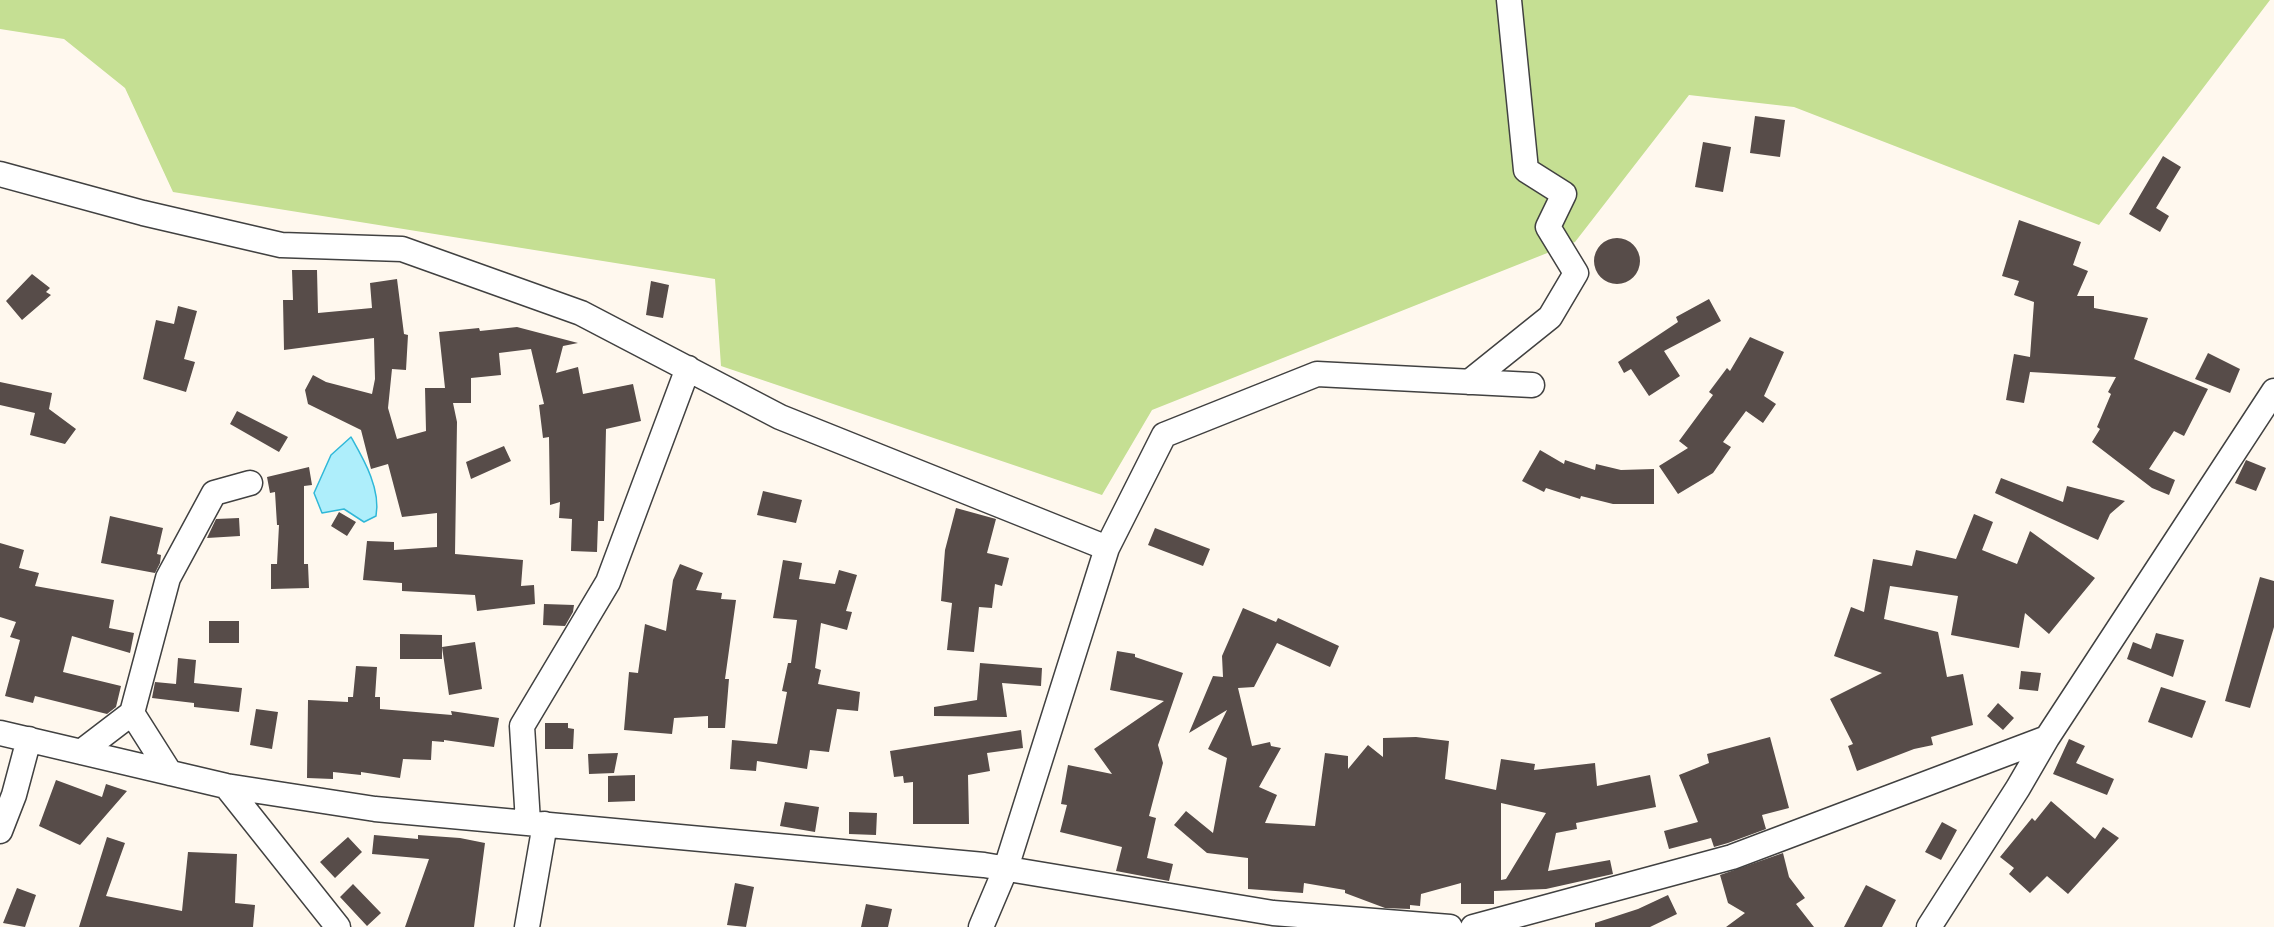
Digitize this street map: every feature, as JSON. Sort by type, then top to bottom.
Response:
[{"type":"street","points":[[1469,382],[1550,317],[1576,273],[1548,227],[1564,194],[1526,170],[1509,0]]},
{"type":"street","points":[[0,174],[143,213],[281,244],[402,249],[581,313],[780,417],[1107,548]]},
{"type":"street","points":[[527,927],[537,823],[522,726],[608,582],[688,368]]},
{"type":"street","points":[[981,927],[1006,868],[1107,548],[1164,435],[1317,374],[1532,385]]},
{"type":"street","points":[[1929,927],[2018,788],[2047,738],[2274,391]]},
{"type":"street","points":[[81,752],[132,713],[168,578],[214,492],[250,483]]},
{"type":"street","points":[[132,713],[170,773]]},
{"type":"street","points":[[0,733],[226,786],[375,809],[1006,868],[1269,920],[1450,927]]},
{"type":"street","points":[[1473,927],[1732,857],[2047,738]]},
{"type":"street","points":[[0,831],[14,795],[29,739]]},
{"type":"street","points":[[226,786],[338,927]]},
{"type":"green space","points":[[0,0],[2270,0],[2099,225],[1794,107],[1689,95],[1575,242],[1152,410],[1102,495],[721,366],[715,279],[173,192],[125,88],[64,39],[0,29]]},
{"type":"water","points":[[351,437],[370,475],[376,496],[376,516],[364,522],[344,509],[322,513],[314,493],[331,455]]},
{"type":"building","points":[[1755,116],[1785,120],[1780,157],[1750,153]]},
{"type":"building","points":[[1703,142],[1731,147],[1723,192],[1695,187]]},
{"type":"building","points":[[2163,156],[2181,167],[2156,208],[2169,216],[2160,232],[2129,214]]},
{"type":"building","points":[[2019,220],[2081,242],[2073,265],[2088,271],[2077,296],[2094,296],[2094,308],[2148,318],[2134,359],[2208,389],[2184,436],[2174,431],[2149,469],[2175,480],[2169,495],[2152,488],[2092,442],[2100,429],[2097,427],[2111,394],[2108,392],[2116,377],[2030,372],[2024,403],[2006,400],[2014,354],[2030,357],[2034,302],[2014,295],[2019,281],[2002,276]]},
{"type":"building","points":[[1617,238],[1633,245],[1640,261],[1633,277],[1617,284],[1601,277],[1594,261],[1601,245]]},
{"type":"building","points":[[292,270],[317,270],[318,313],[372,308],[370,283],[397,279],[404,334],[408,335],[406,370],[392,369],[388,408],[397,439],[426,431],[425,388],[445,388],[439,332],[517,327],[578,343],[563,346],[556,373],[578,367],[583,394],[633,384],[641,421],[606,429],[604,521],[598,521],[597,552],[571,551],[572,519],[559,518],[560,502],[550,505],[549,437],[543,438],[539,405],[544,404],[531,349],[499,353],[501,375],[471,378],[471,403],[453,403],[457,422],[455,554],[523,560],[521,586],[534,585],[535,604],[477,611],[475,595],[402,591],[402,583],[363,580],[367,541],[394,542],[394,550],[437,547],[437,513],[402,517],[388,464],[371,469],[361,430],[308,404],[305,390],[313,375],[326,382],[372,394],[375,379],[374,338],[284,350],[283,300],[293,300]]},
{"type":"building","points":[[32,274],[50,288],[46,292],[51,295],[22,320],[6,301]]},
{"type":"building","points":[[651,281],[669,285],[663,318],[646,315]]},
{"type":"building","points":[[1709,299],[1721,321],[1664,351],[1680,376],[1649,396],[1631,369],[1624,373],[1618,362],[1678,322],[1676,317]]},
{"type":"building","points":[[178,306],[197,311],[184,359],[195,362],[186,392],[143,379],[156,320],[174,324]]},
{"type":"building","points":[[1750,337],[1784,352],[1764,396],[1776,404],[1763,423],[1746,411],[1723,442],[1731,447],[1713,473],[1678,494],[1659,466],[1688,448],[1679,441],[1713,395],[1709,392],[1727,368],[1730,371]]},
{"type":"building","points":[[2208,353],[2240,369],[2230,393],[2195,379]]},
{"type":"building","points":[[0,382],[52,393],[49,409],[76,429],[65,444],[30,435],[35,413],[0,405]]},
{"type":"building","points":[[237,411],[288,437],[279,452],[230,424]]},
{"type":"building","points":[[504,446],[511,461],[471,479],[466,462]]},
{"type":"building","points":[[1540,450],[1564,464],[1565,460],[1595,470],[1596,464],[1621,470],[1654,469],[1654,504],[1613,504],[1581,496],[1580,499],[1546,488],[1544,492],[1522,481]]},
{"type":"building","points":[[2246,460],[2266,468],[2256,491],[2235,483]]},
{"type":"building","points":[[309,467],[312,485],[304,486],[304,564],[308,564],[309,588],[271,589],[271,564],[277,564],[279,525],[277,525],[275,492],[270,493],[267,477]]},
{"type":"building","points":[[2001,478],[2063,502],[2067,486],[2125,501],[2110,514],[2098,540],[1995,493]]},
{"type":"building","points":[[763,491],[802,500],[796,523],[757,515]]},
{"type":"building","points":[[956,508],[996,519],[987,553],[1009,558],[1002,586],[995,584],[992,608],[979,607],[974,652],[947,650],[952,603],[941,601],[945,550]]},
{"type":"building","points":[[339,512],[356,522],[347,536],[331,526]]},
{"type":"building","points":[[1974,514],[1993,522],[1982,550],[2017,564],[2030,531],[2095,578],[2049,634],[2025,613],[2019,648],[1951,635],[1958,596],[1890,586],[1884,619],[1938,632],[1947,677],[1963,674],[1973,725],[1931,737],[1933,745],[1914,749],[1857,771],[1848,746],[1853,744],[1830,699],[1882,673],[1834,656],[1851,607],[1864,612],[1873,559],[1912,566],[1916,550],[1956,559]]},
{"type":"building","points":[[110,516],[163,528],[157,554],[161,555],[160,563],[155,573],[101,563]]},
{"type":"building","points":[[239,518],[240,536],[207,538],[216,519]]},
{"type":"building","points":[[1155,528],[1210,549],[1203,566],[1148,545]]},
{"type":"building","points":[[0,543],[24,550],[19,568],[39,573],[35,586],[114,600],[109,628],[134,633],[130,653],[72,636],[63,672],[121,686],[116,707],[107,714],[35,696],[33,703],[5,696],[20,640],[10,637],[16,622],[0,617]]},
{"type":"building","points":[[783,560],[802,563],[799,579],[835,584],[839,570],[857,575],[846,611],[852,612],[847,630],[821,623],[815,668],[821,670],[818,684],[860,692],[858,711],[837,709],[829,752],[810,750],[807,769],[757,761],[756,771],[730,769],[732,740],[777,744],[787,692],[782,691],[788,663],[791,663],[797,620],[773,618]]},
{"type":"building","points":[[680,564],[703,573],[696,590],[722,593],[721,599],[736,600],[725,679],[729,679],[725,728],[708,728],[708,716],[674,718],[672,734],[624,730],[629,672],[638,673],[645,624],[666,631],[673,580]]},
{"type":"building","points":[[2260,577],[2274,581],[2274,627],[2250,708],[2225,701]]},
{"type":"building","points":[[544,604],[574,605],[573,612],[565,626],[543,625]]},
{"type":"building","points":[[1243,608],[1276,622],[1278,618],[1339,646],[1330,667],[1277,643],[1254,687],[1238,688],[1252,746],[1270,742],[1271,746],[1281,748],[1259,787],[1277,795],[1265,823],[1315,826],[1325,753],[1348,756],[1348,769],[1368,745],[1383,757],[1383,738],[1416,737],[1449,741],[1445,779],[1496,790],[1501,759],[1535,764],[1534,770],[1595,763],[1597,786],[1650,775],[1656,807],[1576,823],[1577,829],[1556,833],[1548,871],[1610,860],[1613,874],[1546,889],[1494,891],[1494,904],[1461,904],[1461,883],[1421,894],[1420,906],[1410,905],[1410,909],[1385,908],[1345,893],[1345,890],[1304,883],[1303,893],[1248,889],[1248,858],[1207,853],[1174,825],[1186,811],[1213,833],[1227,758],[1208,749],[1227,710],[1189,733],[1213,676],[1223,677],[1222,656]],"holes":[[[1501,803],[1546,813],[1506,879],[1501,880]]]},
{"type":"building","points":[[209,621],[239,621],[239,643],[209,643]]},
{"type":"building","points":[[2156,633],[2184,640],[2173,677],[2127,659],[2133,642],[2151,649]]},
{"type":"building","points":[[400,634],[442,635],[442,659],[400,659]]},
{"type":"building","points":[[475,642],[482,689],[449,695],[442,647]]},
{"type":"building","points":[[1117,651],[1135,654],[1135,657],[1183,673],[1158,745],[1163,763],[1149,816],[1156,818],[1147,858],[1173,864],[1169,881],[1116,871],[1122,847],[1060,832],[1067,805],[1061,804],[1068,765],[1112,774],[1094,749],[1164,701],[1110,690]]},
{"type":"building","points":[[178,658],[196,660],[194,683],[242,688],[239,712],[194,707],[194,703],[152,698],[155,682],[176,684]]},
{"type":"building","points":[[980,663],[1042,668],[1041,686],[1002,683],[1007,717],[934,716],[934,707],[977,700]]},
{"type":"building","points":[[356,666],[377,667],[375,697],[380,697],[380,709],[452,715],[451,711],[499,718],[494,747],[444,740],[444,742],[432,741],[431,760],[403,759],[400,778],[361,772],[361,775],[333,772],[333,779],[307,778],[308,700],[348,702],[348,697],[353,697]]},
{"type":"building","points":[[2021,671],[2041,673],[2038,691],[2019,689]]},
{"type":"building","points":[[2161,687],[2206,701],[2192,738],[2148,722]]},
{"type":"building","points":[[1998,703],[2014,718],[2003,730],[1987,716]]},
{"type":"building","points":[[256,709],[278,712],[272,749],[250,745]]},
{"type":"building","points":[[545,723],[568,723],[568,728],[574,729],[573,749],[545,749]]},
{"type":"building","points":[[1021,730],[1023,748],[987,753],[990,771],[968,775],[969,824],[913,824],[913,782],[904,783],[903,776],[894,777],[890,751]]},
{"type":"building","points":[[1770,737],[1789,808],[1762,815],[1766,829],[1728,843],[1714,847],[1711,838],[1669,849],[1664,831],[1698,822],[1679,775],[1709,763],[1707,754]]},
{"type":"building","points":[[2069,739],[2085,746],[2076,763],[2114,779],[2107,795],[2053,774]]},
{"type":"building","points":[[618,753],[614,773],[589,774],[588,754]]},
{"type":"building","points":[[635,775],[635,801],[608,802],[608,776]]},
{"type":"building","points":[[56,780],[102,797],[106,784],[127,791],[80,845],[39,826]]},
{"type":"building","points":[[2051,801],[2095,839],[2103,827],[2119,838],[2068,894],[2047,876],[2030,893],[2009,874],[2014,868],[2000,857],[2032,818],[2035,821]]},
{"type":"building","points":[[785,802],[819,807],[815,832],[780,826]]},
{"type":"building","points":[[849,812],[877,813],[876,835],[849,834]]},
{"type":"building","points":[[1942,822],[1957,830],[1941,860],[1925,852]]},
{"type":"building","points":[[374,835],[418,839],[418,835],[460,838],[485,843],[474,927],[405,927],[429,859],[372,854]]},
{"type":"building","points":[[107,837],[125,843],[106,896],[182,911],[188,852],[237,854],[235,903],[255,905],[253,927],[79,927]]},
{"type":"building","points":[[348,837],[362,852],[335,878],[320,862]]},
{"type":"building","points":[[1783,853],[1789,877],[1805,898],[1796,904],[1814,927],[1726,927],[1745,913],[1728,903],[1720,875]]},
{"type":"building","points":[[735,883],[754,887],[746,927],[727,925]]},
{"type":"building","points":[[353,884],[381,913],[367,926],[340,897]]},
{"type":"building","points":[[1866,885],[1896,900],[1882,927],[1844,927]]},
{"type":"building","points":[[17,888],[36,895],[25,927],[3,923]]},
{"type":"building","points":[[1668,895],[1677,914],[1650,927],[1595,927],[1595,923],[1638,909]]},
{"type":"building","points":[[866,904],[892,909],[888,927],[861,927]]}]
